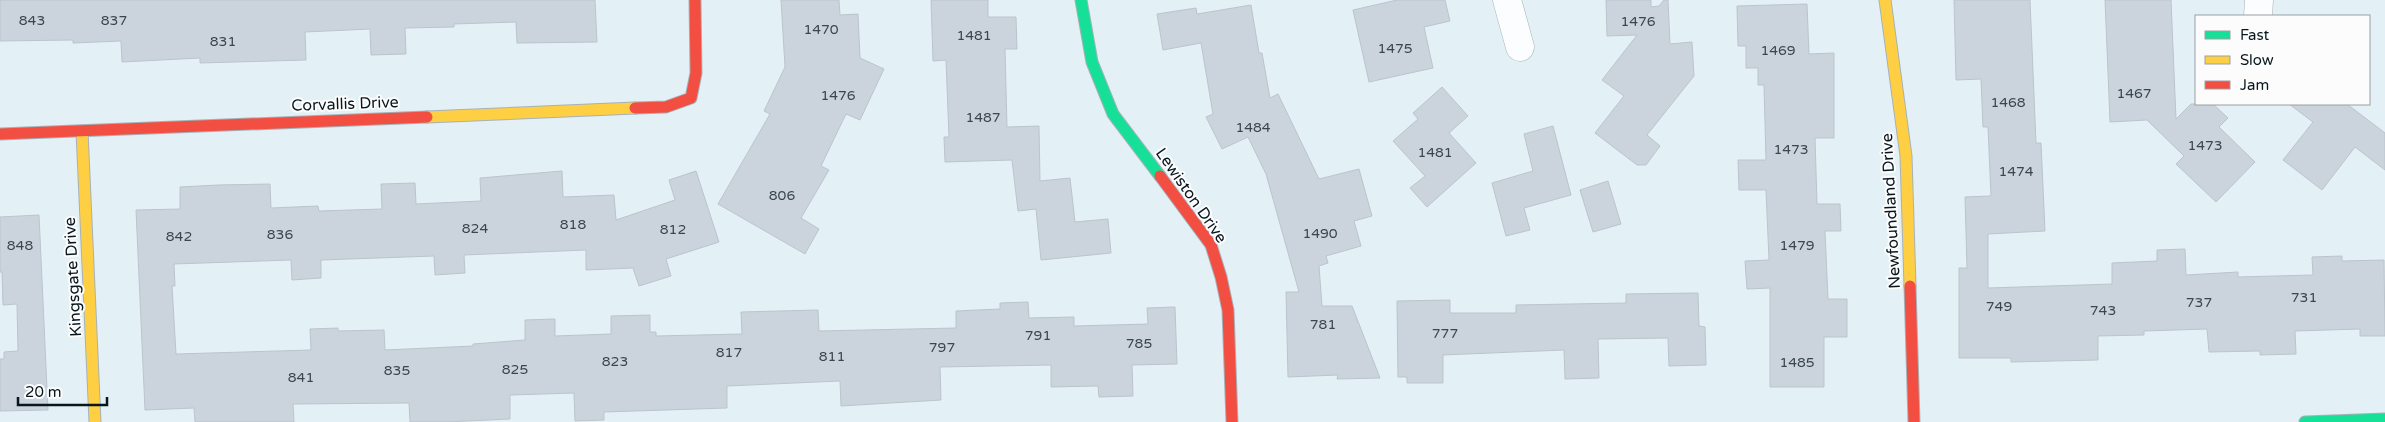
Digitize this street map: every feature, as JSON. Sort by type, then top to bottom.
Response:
[{"type":"street","name":"Corvallis Drive","points":[[0,134],[666,107],[690,98],[696,73],[695,0]]},
{"type":"street","name":"Lewiston Drive","points":[[1082,0],[1092,62],[1113,114],[1210,245],[1222,277],[1228,310],[1232,422]]},
{"type":"street","points":[[1507,0],[1520,47]]},
{"type":"street","name":"Newfoundland Drive","points":[[1885,0],[1906,156],[1914,422]]},
{"type":"street","points":[[2258,15],[2259,0]]},
{"type":"street","name":"Kingsgate Drive","points":[[82,131],[95,422]]},
{"type":"street","points":[[2305,422],[2385,419]]},
{"type":"building","points":[[0,0],[595,0],[597,42],[517,43],[516,22],[454,24],[454,27],[405,28],[406,54],[371,55],[370,29],[305,32],[306,60],[200,63],[200,58],[122,62],[121,41],[73,43],[73,40],[0,41]]},
{"type":"building","points":[[781,0],[839,0],[840,15],[858,14],[860,58],[884,69],[860,120],[846,114],[821,166],[829,170],[801,218],[819,229],[805,254],[718,204],[770,114],[764,111],[785,67]]},
{"type":"building","points":[[931,0],[988,0],[988,17],[1016,17],[1017,49],[1005,49],[1007,127],[1039,126],[1040,181],[1070,178],[1075,222],[1108,219],[1111,253],[1041,260],[1036,209],[1018,211],[1012,160],[945,162],[944,137],[949,137],[946,60],[933,61]]},
{"type":"building","points":[[1397,0],[1445,0],[1450,21],[1424,27],[1433,68],[1369,82],[1353,10]]},
{"type":"building","points":[[1606,0],[1651,0],[1651,7],[1659,6],[1664,0],[1668,0],[1670,44],[1692,42],[1694,76],[1647,135],[1660,146],[1646,165],[1637,165],[1595,133],[1624,96],[1602,80],[1637,35],[1607,36]]},
{"type":"building","points":[[1954,0],[2030,0],[2036,143],[2041,143],[2045,231],[1988,234],[1988,288],[2112,284],[2112,263],[2157,261],[2157,250],[2185,249],[2186,275],[2238,272],[2238,277],[2313,275],[2312,257],[2342,256],[2342,261],[2384,260],[2385,336],[2360,336],[2360,329],[2295,331],[2296,354],[2260,355],[2260,351],[2209,352],[2207,329],[2144,331],[2144,335],[2098,336],[2098,360],[2011,362],[2011,358],[1959,358],[1959,268],[1967,268],[1965,197],[1991,196],[1988,127],[1983,127],[1981,79],[1956,80]]},
{"type":"building","points":[[2105,0],[2171,0],[2176,119],[2191,104],[2214,105],[2228,118],[2219,127],[2255,162],[2216,202],[2176,164],[2184,156],[2147,120],[2110,122]]},
{"type":"building","points":[[1807,4],[1809,54],[1834,53],[1834,138],[1815,138],[1817,204],[1840,204],[1841,231],[1825,231],[1828,299],[1847,299],[1847,337],[1824,337],[1824,387],[1770,387],[1770,288],[1747,289],[1745,261],[1769,260],[1766,190],[1739,190],[1738,160],[1766,160],[1764,85],[1758,85],[1758,68],[1746,68],[1746,46],[1738,46],[1737,6]]},
{"type":"building","points":[[1251,5],[1259,53],[1262,53],[1270,98],[1278,94],[1319,179],[1359,169],[1372,216],[1354,221],[1361,246],[1326,256],[1328,263],[1319,266],[1322,306],[1352,306],[1380,378],[1337,379],[1338,375],[1288,377],[1286,292],[1299,292],[1266,174],[1248,137],[1222,149],[1206,117],[1213,114],[1201,43],[1163,50],[1157,14],[1196,8],[1197,14]]},
{"type":"building","points":[[1442,87],[1468,116],[1449,133],[1476,163],[1427,207],[1410,188],[1425,176],[1393,141],[1418,119],[1413,113]]},
{"type":"building","points":[[2290,105],[2348,105],[2385,133],[2385,170],[2355,147],[2322,190],[2283,160],[2313,122]]},
{"type":"building","points":[[1553,126],[1571,195],[1524,208],[1530,230],[1506,236],[1492,183],[1533,171],[1524,134]]},
{"type":"building","points":[[562,171],[563,197],[614,195],[616,220],[675,200],[669,180],[696,171],[719,242],[666,259],[671,276],[639,286],[633,268],[586,270],[586,250],[464,255],[465,273],[435,275],[434,256],[321,260],[321,278],[292,280],[291,260],[174,264],[175,286],[172,286],[176,354],[311,350],[310,329],[338,328],[338,331],[384,330],[385,350],[473,346],[473,344],[525,340],[525,320],[555,319],[555,336],[611,334],[611,316],[650,315],[650,332],[656,332],[656,336],[742,334],[741,312],[818,310],[819,331],[956,328],[956,311],[1000,309],[1000,303],[1028,302],[1029,318],[1074,317],[1074,326],[1148,324],[1147,308],[1175,307],[1177,364],[1132,365],[1133,396],[1099,397],[1098,386],[1051,387],[1051,365],[940,367],[941,400],[841,406],[840,381],[727,386],[727,408],[604,412],[604,420],[575,421],[574,393],[510,395],[510,419],[446,422],[410,422],[409,403],[293,404],[294,422],[195,422],[194,408],[145,410],[136,210],[180,209],[180,187],[218,185],[270,184],[271,208],[318,206],[319,211],[382,209],[381,184],[415,183],[416,204],[481,201],[480,178]]},
{"type":"building","points":[[1608,181],[1621,224],[1593,232],[1580,190]]},
{"type":"building","points":[[39,215],[48,410],[0,411],[0,359],[4,359],[4,352],[18,351],[17,304],[3,305],[2,272],[0,272],[0,217]]},
{"type":"building","points":[[1698,293],[1699,326],[1705,327],[1706,365],[1669,366],[1668,338],[1598,339],[1599,378],[1565,379],[1564,350],[1443,355],[1443,383],[1407,383],[1407,377],[1398,377],[1397,301],[1450,300],[1450,313],[1516,313],[1516,305],[1626,303],[1626,294]]},
{"type":"traffic: fast","points":[[1081,0],[1092,62],[1113,114],[1160,176]]},
{"type":"traffic: fast","points":[[2305,422],[2385,419]]},
{"type":"traffic: slow","points":[[1885,0],[1906,156],[1910,286]]},
{"type":"traffic: slow","points":[[427,117],[635,108]]},
{"type":"traffic: slow","points":[[82,131],[95,422]]},
{"type":"traffic: jam","points":[[635,108],[666,107],[691,98],[696,73],[695,0]]},
{"type":"traffic: jam","points":[[0,134],[427,117]]},
{"type":"traffic: jam","points":[[1160,176],[1211,245],[1221,277],[1228,310],[1232,422]]},
{"type":"traffic: jam","points":[[1910,286],[1914,422]]}]
